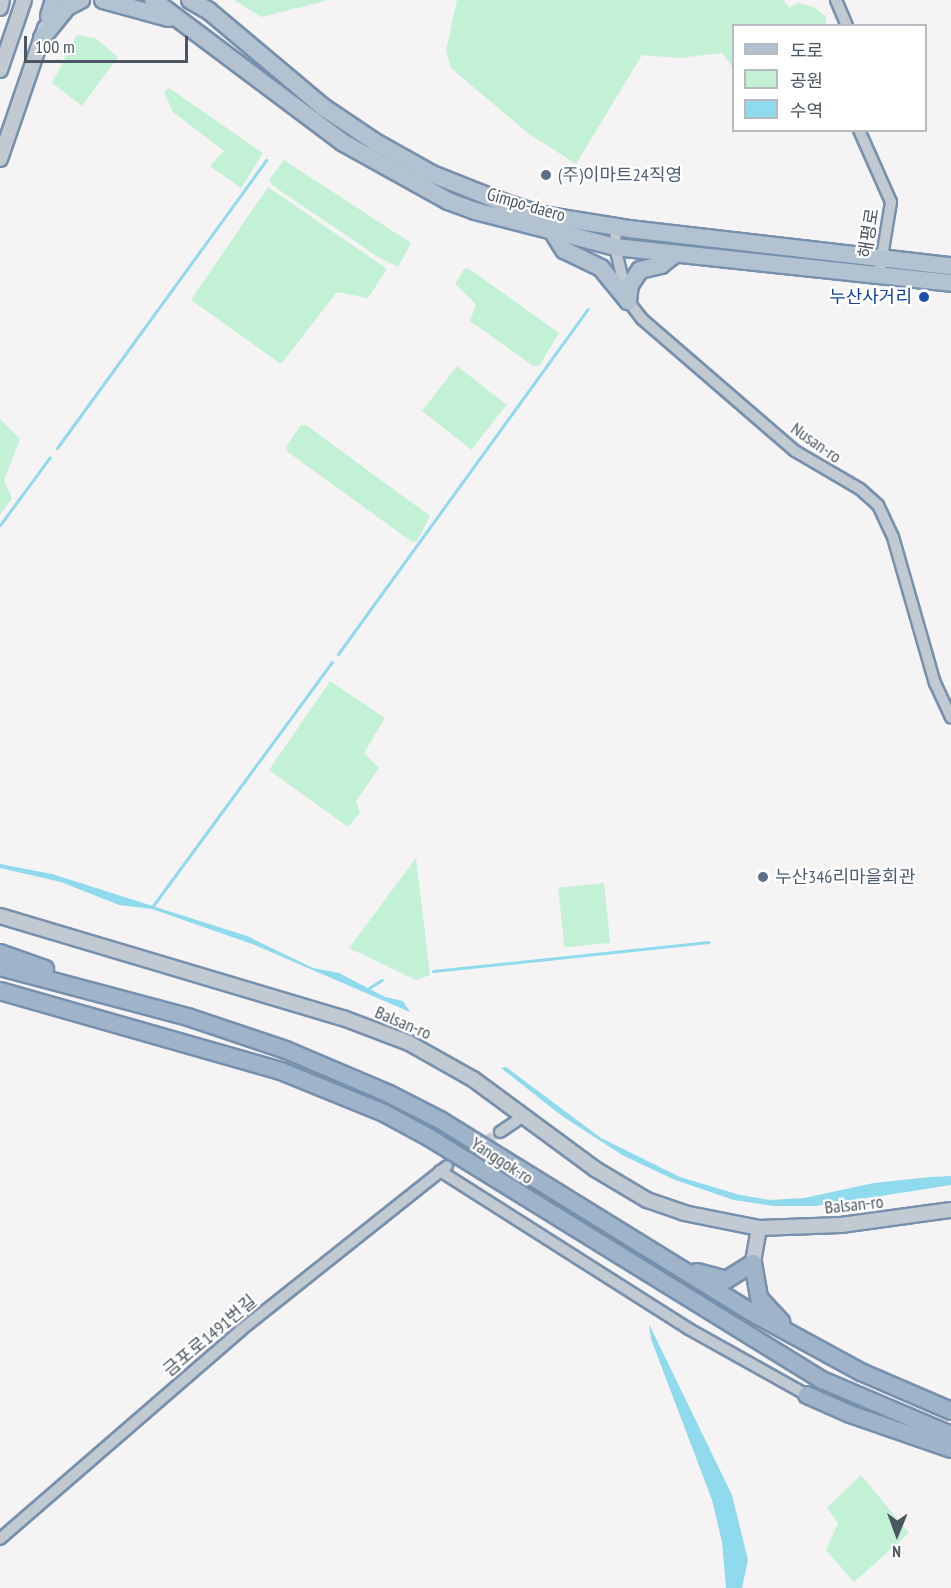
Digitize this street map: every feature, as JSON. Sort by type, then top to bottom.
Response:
[{"type":"highway","points":[[0,953],[188,1017]]},
{"type":"highway","name":"Yanggok-ro","points":[[0,967],[188,1017],[286,1050],[389,1094],[440,1120],[646,1249],[805,1342],[861,1372],[951,1411]]},
{"type":"highway","name":"Yanggok-ro","points":[[0,991],[281,1071],[384,1113],[430,1138],[506,1188],[822,1380],[951,1435]]},
{"type":"highway","points":[[0,999],[122,1027]]},
{"type":"highway","points":[[646,1249],[717,1279],[735,1277],[753,1263],[759,1298],[768,1311],[805,1342]]},
{"type":"highway","points":[[807,1395],[850,1414],[951,1449]]},
{"type":"main road","points":[[42,38],[67,7],[81,0]]},
{"type":"main road","points":[[104,0],[191,26]]},
{"type":"main road","name":"Gimpo-daero","points":[[153,0],[191,26],[239,68],[342,142],[447,201],[554,234],[615,247],[951,284]]},
{"type":"main road","name":"Gimpo-daero","points":[[190,0],[202,5],[323,107],[432,174],[542,215],[616,228],[882,256],[951,266]]},
{"type":"main road","points":[[554,234],[564,250],[601,268],[628,302]]},
{"type":"main road","points":[[813,268],[815,249]]},
{"type":"main road","points":[[628,302],[630,285],[640,270],[661,265],[675,254]]},
{"type":"street","points":[[0,8],[3,0]]},
{"type":"street","points":[[0,70],[24,0]]},
{"type":"street","points":[[836,0],[846,24]]},
{"type":"street","points":[[0,159],[42,38],[50,5]]},
{"type":"street","name":"해평로","points":[[860,132],[891,202],[879,275]]},
{"type":"street","name":"Nusan-ro","points":[[616,228],[615,247],[628,302],[642,319],[795,451],[865,492],[878,505],[893,537],[936,683],[951,717]]},
{"type":"street","name":"Balsan-ro","points":[[0,916],[384,1033],[449,1064],[525,1115],[596,1169],[647,1200],[684,1213],[759,1228],[841,1225],[951,1210]]},
{"type":"street","points":[[500,1132],[525,1115]]},
{"type":"street","name":"금포로1491번길","points":[[0,1539],[241,1330],[444,1168],[689,1329],[807,1395]]},
{"type":"street","points":[[753,1263],[759,1228]]},
{"type":"green space","points":[[234,0],[329,0],[261,17]]},
{"type":"green space","points":[[457,0],[783,0],[789,8],[798,3],[814,7],[826,17],[826,24],[732,24],[732,67],[722,53],[679,58],[642,55],[576,164],[529,134],[451,68],[446,51]]},
{"type":"green space","points":[[77,35],[95,38],[118,57],[82,106],[52,83]]},
{"type":"green space","points":[[169,88],[263,153],[241,188],[210,166],[224,151],[173,112],[164,92]]},
{"type":"green space","points":[[284,160],[411,243],[398,267],[378,257],[272,185],[269,180]]},
{"type":"green space","points":[[268,187],[387,269],[368,298],[337,292],[281,364],[191,300]]},
{"type":"green space","points":[[468,268],[559,333],[539,366],[533,366],[470,321],[476,304],[455,284],[464,269]]},
{"type":"green space","points":[[457,366],[507,405],[472,450],[422,411]]},
{"type":"green space","points":[[0,419],[20,439],[4,480],[12,498],[0,515]]},
{"type":"green space","points":[[301,425],[306,425],[430,516],[417,541],[412,542],[288,452],[286,447]]},
{"type":"green space","points":[[330,681],[385,718],[364,753],[379,768],[356,801],[360,813],[348,827],[269,770]]},
{"type":"green space","points":[[416,858],[430,975],[416,980],[349,948]]},
{"type":"green space","points":[[604,883],[610,943],[565,947],[558,888]]},
{"type":"green space","points":[[861,1475],[909,1533],[854,1582],[826,1550],[838,1523],[827,1508]]},
{"type":"water","points":[[0,864],[52,874],[247,936],[313,968],[339,973],[385,997],[403,1001],[410,1012],[252,944],[152,909],[119,905],[61,882],[0,868]]},
{"type":"water","points":[[506,1067],[601,1138],[680,1177],[740,1195],[770,1200],[804,1198],[874,1183],[951,1176],[951,1185],[816,1206],[773,1206],[734,1200],[675,1180],[622,1155],[562,1116],[501,1068]]},
{"type":"water","points":[[649,1324],[732,1495],[748,1560],[742,1588],[726,1588],[722,1542],[712,1500],[651,1339]]},
{"type":"waterway","points":[[57,448],[266,160]]},
{"type":"waterway","points":[[338,654],[588,309]]},
{"type":"waterway","points":[[0,525],[50,457]]},
{"type":"waterway","points":[[152,907],[332,662]]},
{"type":"waterway","points":[[433,971],[708,942]]},
{"type":"waterway","points":[[369,988],[382,980]]},
{"type":"tunnel","points":[[447,1166],[500,1132]]},
{"type":"place","name":"(주)이마트24직영","points":[[546,175]]},
{"type":"place","name":"누산사거리","points":[[924,297]]},
{"type":"place","name":"누산346리마을회관","points":[[763,877]]}]
